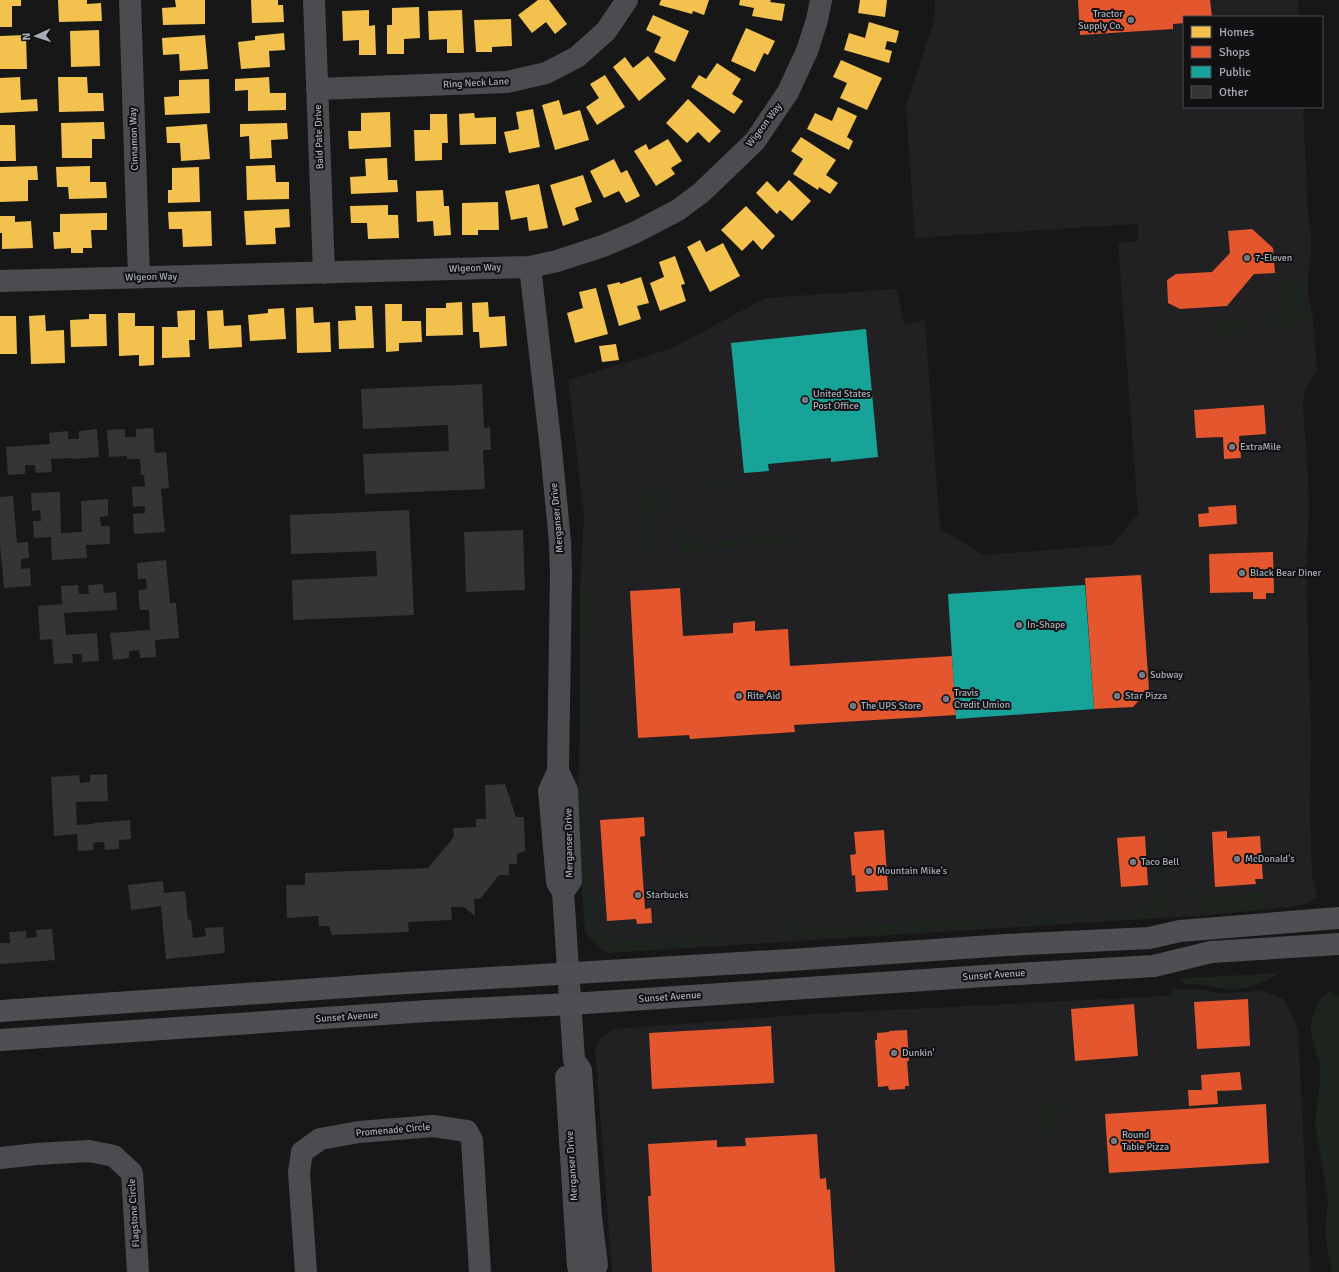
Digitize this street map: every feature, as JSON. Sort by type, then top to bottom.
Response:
[{"type":"main road","points":[[0,1011],[1006,945],[1149,938],[1180,931],[1339,918]]},
{"type":"main road","name":"Sunset Avenue","points":[[0,1040],[428,1011],[571,1004],[976,976],[1154,966],[1211,952],[1339,944]]},
{"type":"street","name":"Cinnamon Way","points":[[130,0],[138,278]]},
{"type":"street","name":"Bald Pate Drive","points":[[314,0],[324,273]]},
{"type":"street","name":"Ring Neck Lane","points":[[317,89],[507,82],[546,73],[577,57],[606,31],[627,0]]},
{"type":"street","name":"Wigeon Way","points":[[0,281],[530,267],[557,261],[604,246],[634,233],[678,210],[702,192],[755,142],[788,92],[807,51],[817,20],[820,0]]},
{"type":"street","name":"Merganser Drive","points":[[530,267],[560,542],[561,572],[558,771],[567,790],[571,881],[564,892],[568,974],[574,1060],[581,1070],[591,1217],[597,1265],[593,1272]]},
{"type":"street","name":"Merganser Drive","points":[[574,1060],[566,1070],[578,1266],[583,1272]]},
{"type":"street","name":"Promenade Circle","points":[[306,1272],[299,1172],[302,1152],[320,1139],[360,1132],[433,1126],[467,1131],[472,1140],[480,1272]]},
{"type":"street","name":"Flagstone Circle","points":[[0,1158],[89,1151],[114,1156],[132,1173],[138,1272]]},
{"type":"shaded area","points":[[935,0],[1298,0],[1298,16],[1183,16],[1183,108],[1303,108],[1308,216],[1311,231],[1308,294],[1313,318],[1317,370],[1304,393],[1303,408],[1309,509],[1306,575],[1311,732],[1310,814],[1312,876],[1318,897],[1305,904],[1290,907],[1209,915],[608,953],[600,948],[587,935],[585,930],[582,895],[578,799],[580,728],[580,589],[584,516],[568,380],[667,350],[765,298],[897,289],[904,324],[925,320],[940,529],[984,555],[1112,545],[1138,514],[1118,243],[1138,241],[1138,224],[915,238],[906,107],[934,20]]},
{"type":"shaded area","points":[[1307,275],[1304,298],[1308,309],[1308,317],[1311,319],[1293,327],[1274,329],[1265,320],[1267,316],[1281,315],[1277,278]]},
{"type":"shaded area","points":[[1247,318],[1250,322],[1247,333],[1217,334],[1217,320]]},
{"type":"shaded area","points":[[734,481],[734,486],[665,492],[667,512],[656,513],[660,551],[648,552],[642,491]]},
{"type":"shaded area","points":[[693,527],[694,543],[796,534],[797,542],[680,553],[677,529]]},
{"type":"shaded area","points":[[596,590],[598,634],[585,635],[589,732],[581,727],[581,592]]},
{"type":"shaded area","points":[[586,788],[594,922],[608,938],[620,940],[714,937],[714,946],[609,952],[586,933],[578,789]]},
{"type":"shaded area","points":[[1160,830],[1163,832],[1167,898],[1164,911],[1160,917],[1122,919],[1122,910],[1136,909],[1145,906],[1153,899],[1159,887],[1154,834]]},
{"type":"shaded area","points":[[1190,885],[1209,896],[1265,891],[1266,909],[1208,913],[1200,909],[1195,902]]},
{"type":"shaded area","points":[[1022,906],[1025,906],[1026,916],[1069,914],[1069,923],[1030,925],[1025,922],[1022,917]]},
{"type":"shaded area","points":[[985,908],[987,908],[989,912],[982,927],[980,928],[793,940],[787,924],[790,918],[801,929],[984,918]]},
{"type":"shaded area","points":[[1118,911],[1118,920],[1073,922],[1073,913],[1100,918]]},
{"type":"shaded area","points":[[1280,973],[1267,980],[1240,989],[1226,989],[1201,984],[1186,985],[1179,980],[1186,978]]},
{"type":"shaded area","points":[[1172,989],[1206,990],[1221,995],[1175,998],[1171,995]]},
{"type":"shaded area","points":[[1264,991],[1284,999],[1298,1028],[1310,1272],[612,1272],[595,1047],[603,1035],[614,1029],[811,1014]]},
{"type":"shaded area","points":[[1330,991],[1339,997],[1339,1272],[1331,1272],[1326,1241],[1328,1199],[1315,1124],[1320,1081],[1320,1065],[1311,1033],[1311,1023],[1316,1009],[1321,998]]},
{"type":"shaded area","points":[[826,1069],[826,1091],[822,1093],[809,1093],[809,1088],[821,1087],[821,1073]]},
{"type":"shaded area","points":[[1050,1105],[1069,1105],[1044,1139],[1041,1140],[1040,1109]]},
{"type":"building: Homes","points":[[0,0],[21,0],[21,6],[12,6],[12,27],[0,27]]},
{"type":"building: Homes","points":[[58,0],[87,0],[87,4],[101,3],[102,21],[59,22]]},
{"type":"building: Homes","points":[[175,0],[205,0],[205,24],[163,25],[162,8],[176,7]]},
{"type":"building: Homes","points":[[251,0],[278,0],[278,5],[283,5],[284,22],[252,23]]},
{"type":"building: Homes","points":[[538,0],[549,0],[567,24],[555,34],[546,22],[532,33],[518,15]]},
{"type":"building: Homes","points":[[661,0],[709,0],[704,15],[693,11],[692,14],[659,5]]},
{"type":"building: Homes","points":[[740,0],[771,0],[770,2],[785,4],[782,21],[752,16],[754,8],[739,5]]},
{"type":"building: Homes","points":[[860,0],[887,0],[885,17],[858,13]]},
{"type":"building: Homes","points":[[419,7],[420,38],[404,39],[404,54],[387,54],[387,25],[392,25],[392,8]]},
{"type":"building: Homes","points":[[369,10],[369,26],[375,25],[376,55],[359,55],[359,40],[343,41],[342,11]]},
{"type":"building: Homes","points":[[462,10],[464,53],[447,53],[447,39],[429,40],[428,11]]},
{"type":"building: Homes","points":[[653,15],[689,31],[675,62],[654,52],[661,37],[646,30]]},
{"type":"building: Homes","points":[[511,19],[512,46],[492,47],[492,52],[476,52],[474,20]]},
{"type":"building: Homes","points":[[869,22],[899,31],[896,43],[887,41],[885,49],[892,51],[889,63],[844,50],[849,33],[865,38]]},
{"type":"building: Homes","points":[[746,28],[775,41],[768,55],[764,53],[755,72],[731,61]]},
{"type":"building: Homes","points":[[99,30],[100,66],[71,67],[70,31]]},
{"type":"building: Homes","points":[[284,33],[285,50],[269,51],[270,67],[241,69],[238,42],[255,40],[255,36]]},
{"type":"building: Homes","points":[[26,35],[27,69],[0,69],[0,36]]},
{"type":"building: Homes","points":[[205,35],[208,69],[180,71],[179,54],[163,55],[162,38]]},
{"type":"building: Homes","points":[[648,56],[666,79],[639,101],[613,67],[625,57],[633,68]]},
{"type":"building: Homes","points":[[841,60],[882,78],[867,110],[840,98],[847,83],[833,77]]},
{"type":"building: Homes","points":[[717,63],[741,79],[732,94],[743,101],[734,114],[691,87],[699,75],[706,79]]},
{"type":"building: Homes","points":[[605,75],[625,107],[597,125],[586,107],[599,98],[590,84]]},
{"type":"building: Homes","points":[[20,77],[21,100],[37,99],[38,111],[0,113],[0,78]]},
{"type":"building: Homes","points":[[58,77],[87,77],[88,93],[103,93],[104,111],[59,112]]},
{"type":"building: Homes","points":[[269,77],[270,93],[286,93],[286,110],[248,111],[248,90],[235,91],[235,79]]},
{"type":"building: Homes","points":[[209,79],[210,113],[165,115],[164,97],[179,96],[179,80]]},
{"type":"building: Homes","points":[[688,99],[721,131],[709,143],[698,132],[687,143],[666,123]]},
{"type":"building: Homes","points":[[559,100],[563,115],[580,110],[589,140],[555,150],[542,105]]},
{"type":"building: Homes","points":[[838,107],[857,116],[847,137],[853,141],[849,150],[807,129],[815,113],[832,121]]},
{"type":"building: Homes","points":[[533,109],[540,147],[509,153],[504,132],[519,129],[516,112]]},
{"type":"building: Homes","points":[[390,112],[391,147],[349,149],[348,131],[361,131],[361,113]]},
{"type":"building: Homes","points":[[474,113],[475,118],[496,117],[496,144],[460,145],[459,114]]},
{"type":"building: Homes","points":[[430,114],[447,114],[448,143],[442,143],[442,160],[415,161],[414,130],[430,130]]},
{"type":"building: Homes","points":[[104,122],[105,139],[92,139],[92,158],[62,158],[61,123]]},
{"type":"building: Homes","points":[[287,123],[288,139],[271,140],[272,158],[250,159],[249,136],[240,137],[240,124]]},
{"type":"building: Homes","points":[[207,124],[210,159],[181,161],[180,143],[167,143],[166,127]]},
{"type":"building: Homes","points":[[0,125],[15,125],[16,161],[0,161]]},
{"type":"building: Homes","points":[[801,137],[836,160],[826,175],[838,183],[830,194],[819,187],[818,190],[793,174],[803,159],[791,151]]},
{"type":"building: Homes","points":[[668,139],[682,161],[671,168],[675,174],[656,186],[634,151],[646,144],[649,150]]},
{"type":"building: Homes","points":[[387,158],[388,180],[397,180],[398,192],[351,194],[350,177],[366,176],[365,159]]},
{"type":"building: Homes","points":[[614,159],[621,173],[627,170],[640,196],[626,203],[619,191],[604,198],[590,171]]},
{"type":"building: Homes","points":[[275,165],[276,182],[289,182],[289,199],[247,200],[246,166]]},
{"type":"building: Homes","points":[[37,166],[38,180],[28,180],[28,201],[0,202],[0,167]]},
{"type":"building: Homes","points":[[90,166],[90,182],[106,182],[107,198],[69,199],[68,187],[57,187],[56,167]]},
{"type":"building: Homes","points":[[199,167],[200,202],[168,203],[168,190],[172,190],[172,168]]},
{"type":"building: Homes","points":[[583,175],[592,202],[575,208],[579,220],[563,226],[550,185]]},
{"type":"building: Homes","points":[[789,180],[811,201],[792,221],[780,210],[777,214],[756,193],[767,181],[778,192]]},
{"type":"building: Homes","points":[[539,184],[548,228],[529,231],[527,217],[511,220],[505,191]]},
{"type":"building: Homes","points":[[443,190],[444,206],[449,206],[451,235],[434,236],[433,221],[417,222],[416,191]]},
{"type":"building: Homes","points":[[498,202],[499,230],[478,230],[478,235],[462,235],[462,203]]},
{"type":"building: Homes","points":[[388,205],[388,215],[398,215],[399,238],[368,239],[367,223],[351,223],[350,206]]},
{"type":"building: Homes","points":[[746,206],[775,236],[762,250],[753,240],[742,251],[721,230]]},
{"type":"building: Homes","points":[[289,209],[290,227],[275,228],[276,244],[246,245],[244,211]]},
{"type":"building: Homes","points":[[211,211],[212,246],[183,247],[182,229],[169,229],[168,212]]},
{"type":"building: Homes","points":[[107,213],[107,230],[91,230],[92,248],[83,248],[83,253],[71,253],[71,248],[54,249],[53,232],[60,232],[60,214]]},
{"type":"building: Homes","points":[[0,216],[15,216],[15,222],[31,221],[33,248],[2,249]]},
{"type":"building: Homes","points":[[700,240],[706,252],[723,243],[740,276],[710,292],[687,247]]},
{"type":"building: Homes","points":[[675,256],[685,284],[681,285],[686,301],[660,311],[650,283],[664,277],[659,262]]},
{"type":"building: Homes","points":[[641,277],[649,303],[637,306],[641,319],[619,326],[607,285],[620,282],[620,284]]},
{"type":"building: Homes","points":[[596,288],[608,334],[575,343],[567,313],[583,308],[579,292]]},
{"type":"building: Homes","points":[[462,302],[463,335],[426,336],[426,308],[446,308],[446,303]]},
{"type":"building: Homes","points":[[488,302],[489,317],[505,316],[507,346],[480,348],[479,332],[473,332],[472,303]]},
{"type":"building: Homes","points":[[385,304],[402,304],[402,321],[421,321],[422,342],[399,343],[399,351],[386,352]]},
{"type":"building: Homes","points":[[355,306],[372,306],[374,348],[339,349],[338,321],[356,320]]},
{"type":"building: Homes","points":[[313,307],[314,323],[330,322],[331,352],[297,353],[296,308]]},
{"type":"building: Homes","points":[[284,308],[286,339],[250,341],[248,315],[268,313],[268,309]]},
{"type":"building: Homes","points":[[195,310],[195,340],[189,340],[190,357],[162,358],[162,327],[178,327],[177,311]]},
{"type":"building: Homes","points":[[223,310],[224,326],[241,325],[242,347],[209,349],[207,311]]},
{"type":"building: Homes","points":[[118,313],[135,313],[135,326],[154,326],[154,365],[139,366],[139,355],[119,356]]},
{"type":"building: Homes","points":[[89,314],[106,314],[107,346],[71,347],[70,320],[89,319]]},
{"type":"building: Homes","points":[[45,315],[46,331],[64,330],[65,363],[31,364],[29,316]]},
{"type":"building: Homes","points":[[0,316],[16,316],[17,354],[0,354]]},
{"type":"building: Homes","points":[[616,344],[619,360],[602,362],[599,346]]},
{"type":"building: Shops","name":"Tractor Supply Co.","points":[[1078,0],[1210,0],[1212,16],[1183,16],[1183,23],[1173,24],[1173,29],[1080,35]]},
{"type":"building: Shops","points":[[1252,229],[1273,248],[1275,273],[1254,274],[1227,306],[1180,309],[1168,303],[1167,280],[1176,274],[1212,272],[1230,253],[1228,231]]},
{"type":"building: Shops","points":[[1264,405],[1266,434],[1239,436],[1241,458],[1224,459],[1223,437],[1196,438],[1194,410]]},
{"type":"building: Shops","points":[[1236,505],[1237,524],[1199,527],[1198,514],[1209,513],[1208,507]]},
{"type":"building: Shops","name":"Black Bear Diner","points":[[1273,552],[1274,593],[1266,593],[1266,599],[1253,599],[1253,592],[1210,593],[1209,554]]},
{"type":"building: Shops","points":[[1141,575],[1149,689],[1133,707],[1094,709],[1085,578]]},
{"type":"building: Shops","points":[[680,588],[683,636],[733,633],[733,623],[755,621],[755,631],[788,629],[790,666],[952,656],[956,715],[794,725],[795,732],[690,739],[689,735],[638,738],[630,591]]},
{"type":"building: Shops","points":[[644,817],[645,836],[640,837],[645,909],[651,908],[652,923],[637,924],[636,919],[607,921],[600,820]]},
{"type":"building: Shops","points":[[884,830],[888,890],[856,892],[855,875],[852,876],[850,855],[856,854],[854,832]]},
{"type":"building: Shops","name":"McDonald's","points":[[1227,831],[1227,838],[1260,836],[1263,879],[1255,879],[1256,884],[1215,887],[1212,832]]},
{"type":"building: Shops","name":"Taco Bell","points":[[1145,836],[1148,885],[1121,887],[1117,838]]},
{"type":"building: Shops","points":[[1248,999],[1250,1046],[1197,1049],[1194,1002]]},
{"type":"building: Shops","points":[[1134,1004],[1138,1056],[1075,1061],[1071,1009]]},
{"type":"building: Shops","points":[[771,1026],[774,1083],[652,1089],[649,1033]]},
{"type":"building: Shops","points":[[907,1030],[909,1086],[905,1086],[905,1089],[889,1090],[888,1086],[878,1087],[875,1040],[877,1040],[877,1033]]},
{"type":"building: Shops","points":[[1240,1072],[1242,1090],[1217,1091],[1218,1104],[1189,1106],[1188,1090],[1202,1090],[1201,1075]]},
{"type":"building: Shops","points":[[1266,1104],[1269,1163],[1109,1173],[1105,1114]]},
{"type":"building: Shops","points":[[817,1134],[820,1179],[826,1178],[827,1190],[830,1189],[835,1272],[652,1272],[648,1196],[651,1196],[648,1144],[717,1140],[717,1147],[746,1146],[745,1138]]},
{"type":"building: Public","name":"United States Post Office","points":[[866,329],[878,457],[831,462],[831,458],[768,464],[769,471],[744,473],[731,343]]},
{"type":"building: Public","name":"In-Shape","points":[[1085,585],[1094,709],[956,719],[948,594]]},
{"type":"building: Other","points":[[482,384],[484,428],[490,427],[491,450],[483,450],[485,489],[365,494],[363,454],[449,451],[448,425],[363,429],[361,389]]},
{"type":"building: Other","points":[[153,428],[155,453],[166,452],[169,488],[161,489],[165,532],[134,534],[133,514],[145,513],[145,506],[133,507],[132,487],[145,486],[144,475],[141,475],[140,459],[127,459],[127,456],[109,457],[107,430],[125,429],[125,437],[136,437],[136,429]]},
{"type":"building: Other","points":[[97,429],[99,457],[51,459],[52,472],[36,473],[35,465],[25,465],[25,474],[8,475],[6,447],[50,444],[49,433],[68,431],[68,439],[79,439],[79,431]]},
{"type":"building: Other","points":[[60,492],[61,533],[82,532],[81,501],[108,499],[108,516],[100,517],[101,526],[110,526],[110,544],[86,545],[87,558],[52,560],[51,537],[34,538],[33,521],[41,521],[40,510],[32,511],[31,493]]},
{"type":"building: Other","points":[[13,496],[17,543],[28,542],[29,558],[21,559],[21,569],[30,568],[31,586],[4,588],[0,545],[0,497]]},
{"type":"building: Other","points":[[409,510],[414,615],[293,620],[292,580],[377,576],[376,551],[291,554],[290,515]]},
{"type":"building: Other","points":[[523,530],[525,590],[466,592],[464,532]]},
{"type":"building: Other","points":[[166,560],[170,603],[176,603],[179,638],[155,640],[156,657],[140,658],[139,650],[129,651],[129,658],[113,660],[110,633],[150,630],[149,610],[140,610],[138,590],[147,589],[146,579],[138,579],[137,563]]},
{"type":"building: Other","points":[[103,584],[104,593],[116,592],[117,610],[64,613],[66,635],[97,633],[99,661],[82,662],[82,654],[72,654],[73,663],[54,664],[52,639],[40,640],[38,606],[62,604],[61,586],[78,585],[79,594],[89,594],[88,585]]},
{"type":"building: Other","points":[[107,774],[108,801],[76,802],[77,825],[130,820],[131,839],[119,840],[119,849],[105,850],[104,842],[93,843],[94,850],[78,851],[77,834],[54,836],[51,777],[79,775],[80,783],[90,782],[90,775]]},
{"type":"building: Other","points":[[505,784],[516,817],[524,817],[525,851],[517,854],[517,864],[509,864],[509,875],[499,875],[481,898],[474,899],[475,916],[464,907],[451,907],[452,920],[408,922],[409,932],[332,935],[329,926],[319,926],[318,916],[287,918],[286,885],[305,885],[305,873],[428,868],[454,837],[453,828],[476,827],[476,819],[486,819],[485,785]]},
{"type":"building: Other","points":[[163,881],[164,893],[185,891],[188,920],[191,919],[193,938],[206,936],[205,928],[223,927],[225,953],[166,959],[161,906],[131,910],[128,885]]},
{"type":"building: Other","points":[[52,929],[55,960],[0,964],[0,943],[10,943],[9,932],[26,931],[26,938],[37,937],[36,930]]},
{"type":"place","name":"Tractor Supply Co.","points":[[1131,20]]},
{"type":"place","name":"7-Eleven","points":[[1247,258]]},
{"type":"place","name":"United States Post Office","points":[[805,400]]},
{"type":"place","name":"ExtraMile","points":[[1232,447]]},
{"type":"place","name":"Black Bear Diner","points":[[1242,573]]},
{"type":"place","name":"In-Shape","points":[[1019,625]]},
{"type":"place","name":"Subway","points":[[1142,675]]},
{"type":"place","name":"Rite Aid","points":[[739,696]]},
{"type":"place","name":"Star Pizza","points":[[1117,696]]},
{"type":"place","name":"Travis Credit Umion","points":[[946,699]]},
{"type":"place","name":"The UPS Store","points":[[853,706]]},
{"type":"place","name":"McDonald's","points":[[1237,859]]},
{"type":"place","name":"Taco Bell","points":[[1133,862]]},
{"type":"place","name":"Mountain Mike's","points":[[869,871]]},
{"type":"place","name":"Starbucks","points":[[638,895]]},
{"type":"place","name":"Dunkin'","points":[[894,1053]]},
{"type":"place","name":"Round Table Pizza","points":[[1114,1141]]}]
